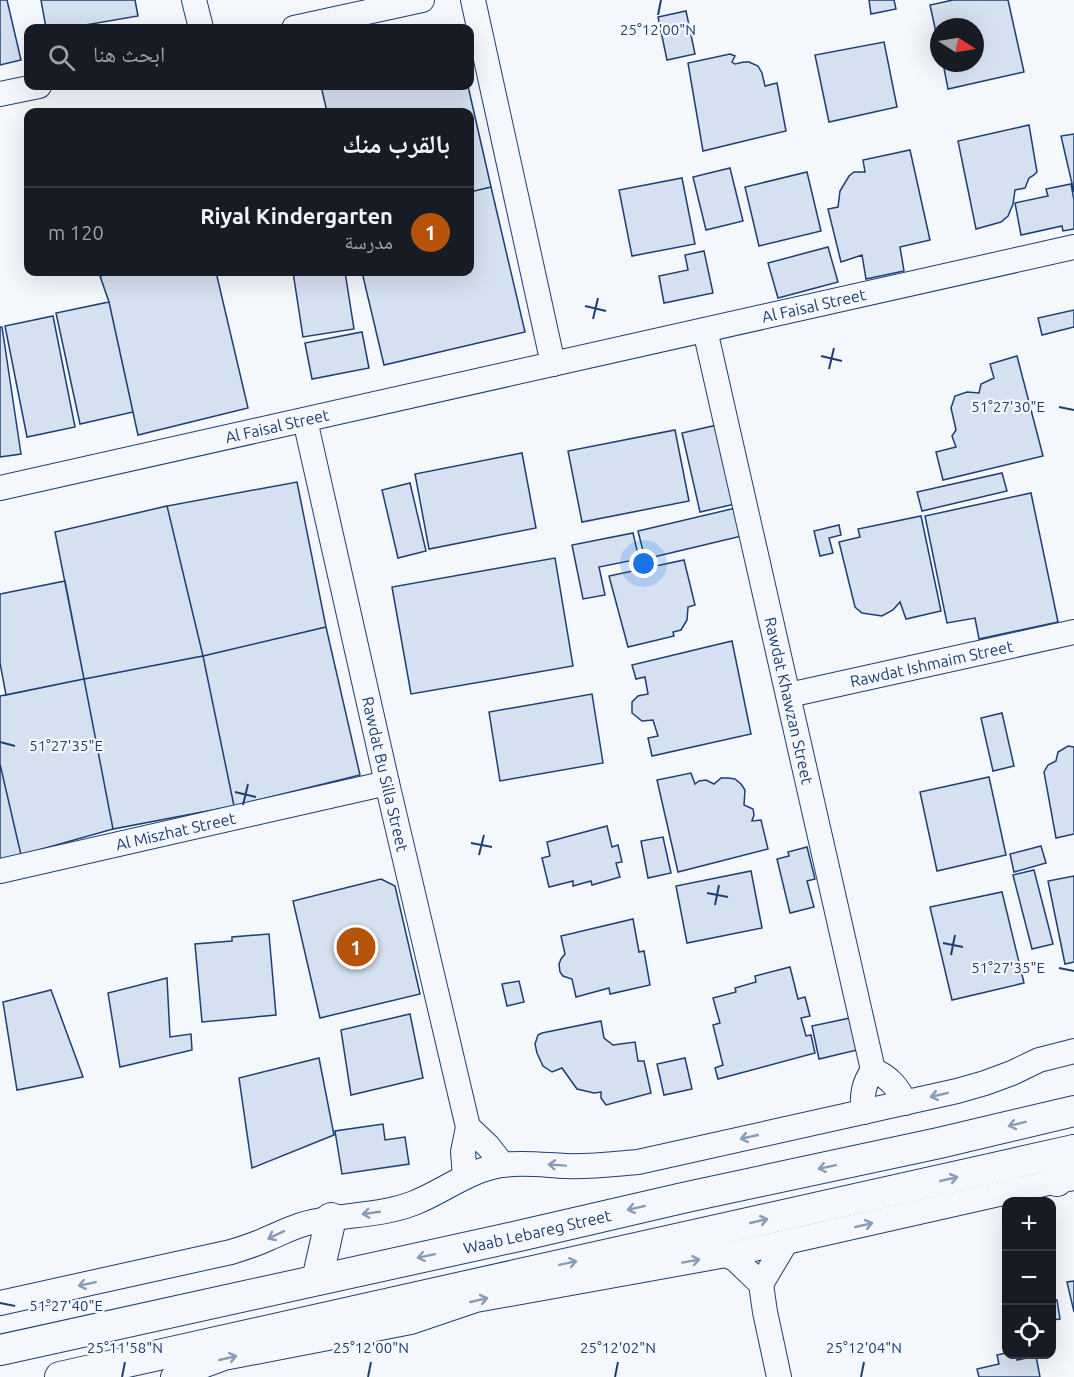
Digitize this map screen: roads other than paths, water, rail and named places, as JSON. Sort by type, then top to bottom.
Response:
[{"type":"street","points":[[194,0],[200,24]]},
{"type":"street","points":[[312,24],[422,0]]},
{"type":"street","points":[[473,0],[553,364]]},
{"type":"street","points":[[0,94],[24,89]]},
{"type":"street","name":"Al Faisal Street","points":[[0,488],[1074,247]]},
{"type":"street","name":"Rawdat Khawzan Street","points":[[705,330],[873,1070]]},
{"type":"street","name":"Rawdat Bu Silla Street","points":[[305,420],[468,1127]]},
{"type":"street","name":"Rawdat Ishmaim Street","points":[[789,695],[1074,632]]},
{"type":"street","name":"Al Miszhat Street","points":[[0,871],[387,783]]},
{"type":"street","points":[[0,1303],[231,1252],[309,1222],[389,1211],[415,1203],[477,1172],[503,1165],[603,1166],[638,1162],[905,1103],[984,1083],[1039,1060],[1074,1051]]},
{"type":"street","points":[[864,1112],[863,1089],[873,1070],[893,1082],[905,1103]]},
{"type":"street","name":"Waab Lebareg Street","points":[[0,1350],[939,1143],[1074,1105]]},
{"type":"street","points":[[468,1127],[503,1165]]},
{"type":"street","points":[[465,1177],[463,1152],[468,1127]]},
{"type":"street","points":[[60,1377],[115,1370],[330,1316],[1074,1150],[1066,1179],[726,1255],[476,1300],[411,1322],[224,1358],[173,1377]]},
{"type":"street","points":[[317,1280],[331,1218]]},
{"type":"street","points":[[761,1284],[786,1242]]},
{"type":"street","points":[[726,1255],[735,1259],[761,1284],[779,1377]]},
{"type":"street","points":[[330,1316],[385,1326]]},
{"type":"place","name":"Riyal Kindergarten","points":[[356,947]]}]
